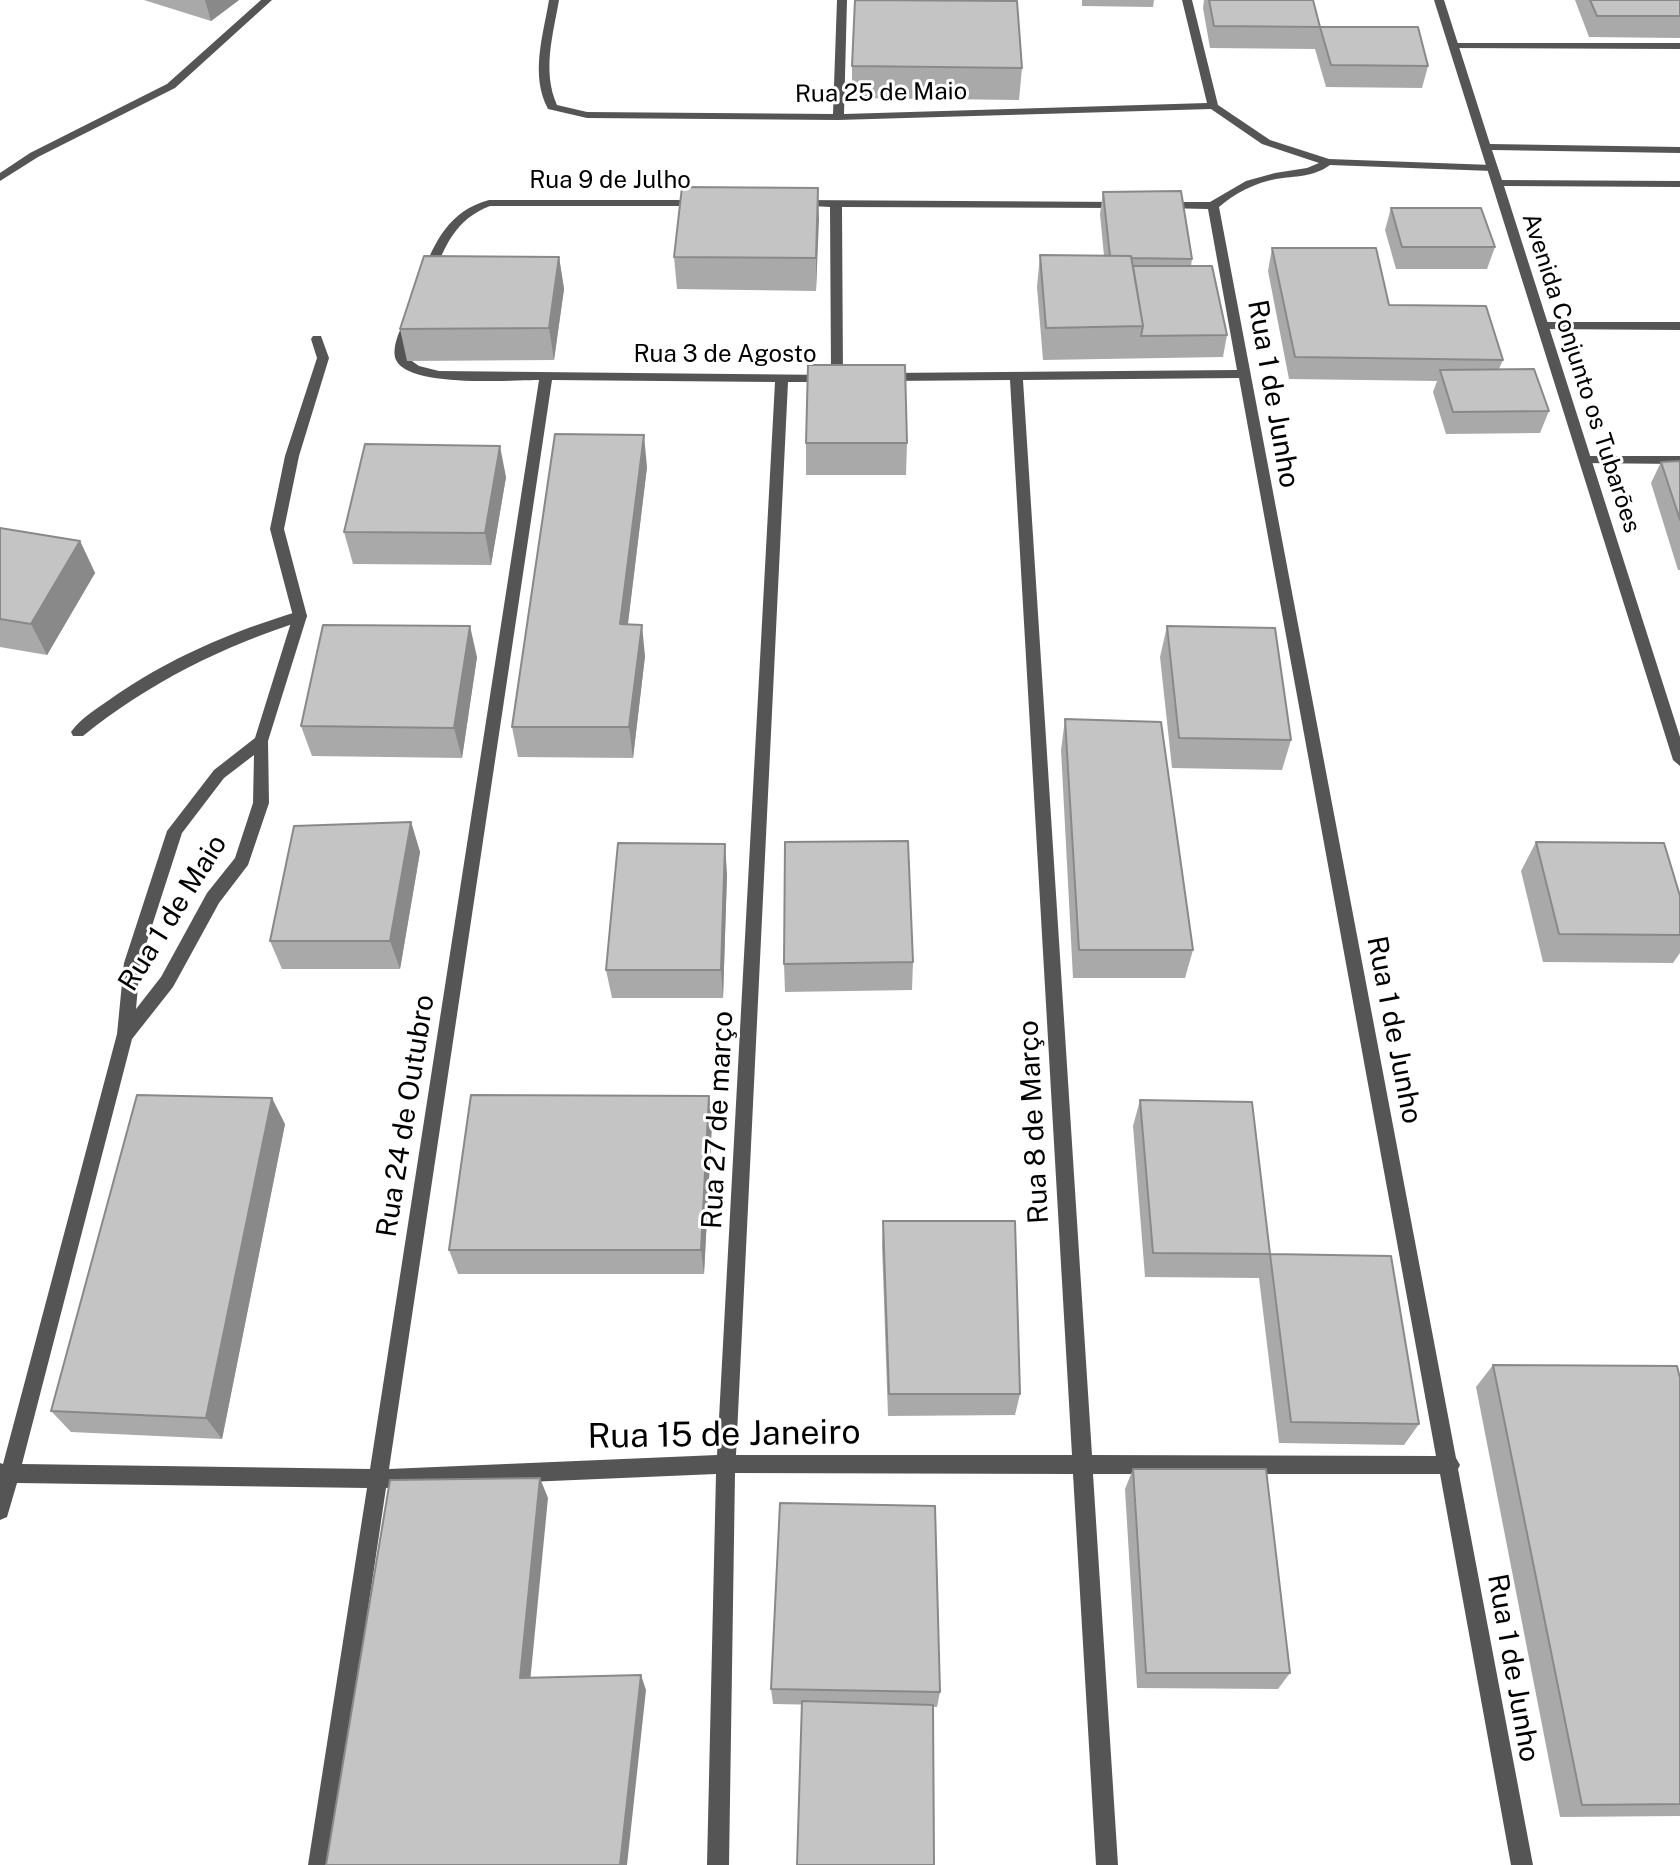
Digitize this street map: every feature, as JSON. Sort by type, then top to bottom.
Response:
[{"type":"street","points":[[0,178],[34,155],[171,86],[267,0]]},
{"type":"street","name":"Rua 25 de Maio","points":[[554,0],[541,80],[552,107],[587,115],[838,117],[1213,106]]},
{"type":"street","points":[[838,117],[842,0]]},
{"type":"street","points":[[1187,0],[1213,106],[1266,142],[1328,162],[1492,168]]},
{"type":"street","name":"Avenida Conjunto os Tubarões","points":[[1439,0],[1680,760]]},
{"type":"street","points":[[1454,46],[1680,46]]},
{"type":"street","points":[[1486,147],[1680,150]]},
{"type":"street","points":[[1150,205],[1213,206],[1239,187],[1256,181],[1316,172],[1328,162]]},
{"type":"street","points":[[1497,183],[1680,184]]},
{"type":"street","name":"Rua 9 de Julho","points":[[423,287],[443,234],[470,209],[501,203],[713,203]]},
{"type":"street","points":[[790,203],[1134,205]]},
{"type":"street","points":[[836,203],[837,378]]},
{"type":"street","name":"Rua 1 de Junho","points":[[1213,206],[1242,374],[1450,1465],[1522,1865]]},
{"type":"street","name":"Rua 3 de Agosto","points":[[413,314],[400,352],[402,363],[412,371],[439,375],[852,378]]},
{"type":"street","points":[[1543,326],[1680,326]]},
{"type":"street","points":[[78,732],[142,682],[255,630],[300,616],[277,529],[292,456],[323,358],[317,339]]},
{"type":"street","points":[[867,378],[1242,374]]},
{"type":"street","name":"Rua 24 de Outubro","points":[[319,1865],[546,376]]},
{"type":"street","name":"Rua 8 de Março","points":[[1016,376],[1080,1464],[1107,1865]]},
{"type":"street","name":"Rua 27 de março","points":[[718,1865],[726,1464],[782,378]]},
{"type":"street","points":[[1585,460],[1680,460]]},
{"type":"street","name":"Rua 1 de Maio","points":[[0,1510],[5,1473],[124,1036],[167,982],[213,898],[242,861],[261,803],[261,741],[300,616]]},
{"type":"street","points":[[124,1036],[132,963],[175,831],[219,774],[261,741]]},
{"type":"street","name":"Rua 15 de Janeiro","points":[[5,1473],[376,1479],[726,1464],[1450,1465]]},
{"type":"building","points":[[855,0],[1017,1],[1022,68],[852,66]]},
{"type":"building","points":[[1209,0],[1313,0],[1320,27],[1214,26]]},
{"type":"building","points":[[1590,0],[1680,0],[1680,16],[1597,16]]},
{"type":"building","points":[[1320,27],[1418,27],[1428,66],[1331,65]]},
{"type":"building","points":[[682,187],[818,188],[816,258],[674,257]]},
{"type":"building","points":[[1181,191],[1192,259],[1110,256],[1103,192]]},
{"type":"building","points":[[1391,208],[1481,208],[1495,247],[1402,247]]},
{"type":"building","points":[[1272,248],[1376,248],[1389,305],[1486,306],[1503,360],[1295,357]]},
{"type":"building","points":[[1040,255],[1131,256],[1143,326],[1046,328]]},
{"type":"building","points":[[424,256],[559,257],[549,328],[400,329]]},
{"type":"building","points":[[1133,266],[1212,266],[1227,335],[1141,336],[1143,326]]},
{"type":"building","points":[[808,365],[905,365],[907,443],[806,443]]},
{"type":"building","points":[[1534,369],[1549,411],[1453,412],[1440,370]]},
{"type":"building","points":[[555,434],[644,435],[620,624],[642,625],[629,727],[512,727]]},
{"type":"building","points":[[365,444],[500,446],[485,533],[344,532]]},
{"type":"building","points":[[1680,461],[1680,520],[1661,462]]},
{"type":"building","points":[[0,528],[80,541],[31,624],[0,619]]},
{"type":"building","points":[[323,625],[470,626],[454,728],[301,726]]},
{"type":"building","points":[[1167,626],[1275,628],[1291,740],[1179,738]]},
{"type":"building","points":[[1065,719],[1161,722],[1193,950],[1079,950]]},
{"type":"building","points":[[411,822],[390,941],[270,941],[294,826]]},
{"type":"building","points":[[908,841],[913,962],[784,964],[785,842]]},
{"type":"building","points":[[1536,842],[1664,843],[1680,896],[1680,935],[1559,934]]},
{"type":"building","points":[[618,843],[725,844],[721,970],[606,970]]},
{"type":"building","points":[[137,1095],[272,1098],[206,1418],[51,1411]]},
{"type":"building","points":[[471,1095],[709,1096],[701,1250],[449,1250]]},
{"type":"building","points":[[1140,1100],[1252,1102],[1270,1254],[1153,1253]]},
{"type":"building","points":[[883,1221],[1015,1221],[1020,1394],[889,1394]]},
{"type":"building","points":[[1270,1254],[1391,1256],[1419,1424],[1291,1422]]},
{"type":"building","points":[[1493,1365],[1677,1366],[1680,1378],[1680,1804],[1582,1805]]},
{"type":"building","points":[[1133,1469],[1266,1469],[1290,1673],[1146,1673]]},
{"type":"building","points":[[540,1478],[520,1678],[641,1675],[620,1865],[326,1865],[390,1480]]},
{"type":"building","points":[[780,1503],[935,1506],[940,1692],[771,1689]]},
{"type":"building","points":[[802,1701],[933,1705],[934,1865],[797,1865]]}]
